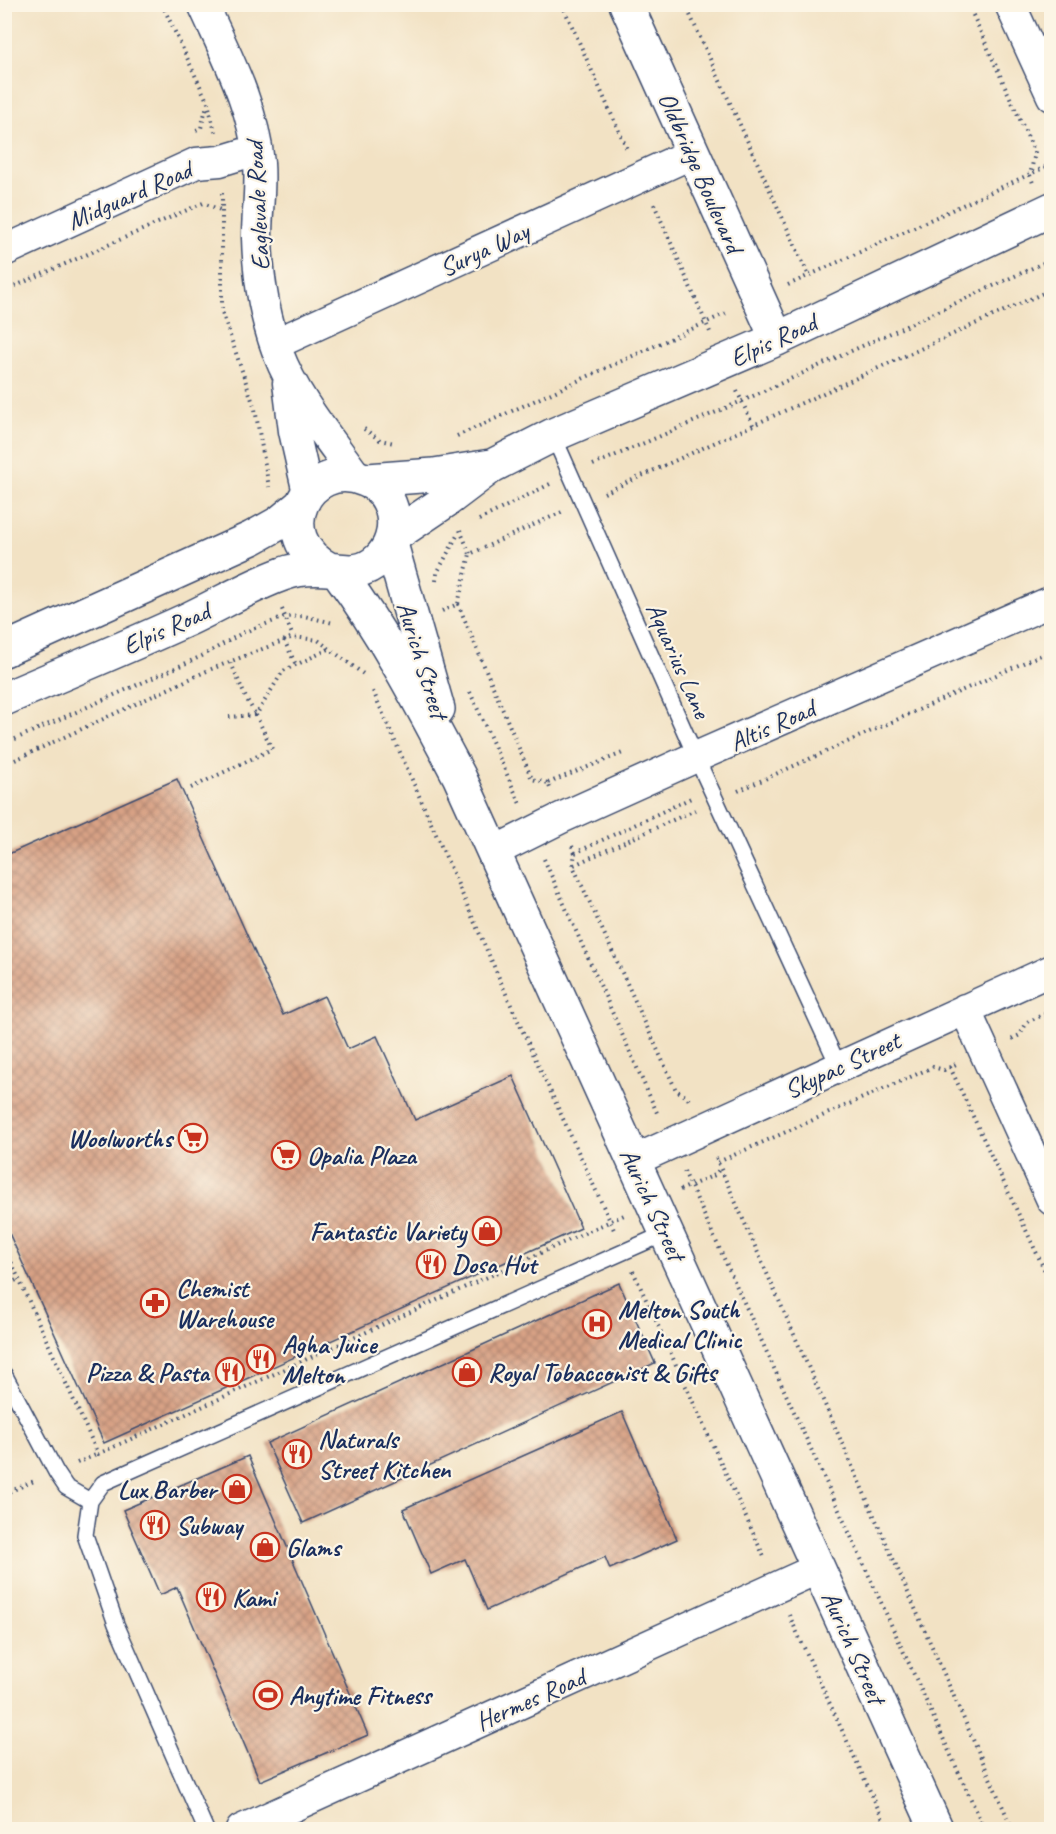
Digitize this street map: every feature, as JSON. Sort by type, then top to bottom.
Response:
[{"type":"street","name":"Eaglevale Road","points":[[203,4],[240,89],[252,123],[259,163],[257,235],[260,281],[267,320],[275,344],[288,377],[330,440],[362,478]]},
{"type":"street","name":"Oldbridge Boulevard","points":[[626,4],[777,339]]},
{"type":"street","points":[[1010,4],[1052,96]]},
{"type":"street","name":"Midguard Road","points":[[4,251],[196,164],[220,161],[256,150]]},
{"type":"street","name":"Surya Way","points":[[275,344],[693,153]]},
{"type":"street","name":"Elpis Road","points":[[392,540],[492,466],[553,435],[777,339],[1049,211]]},
{"type":"street","name":"Eaglevale Road","points":[[288,377],[305,499]]},
{"type":"street","name":"Elpis Road","points":[[362,478],[434,475],[492,466]]},
{"type":"street","points":[[343,475],[362,478],[383,493],[393,511],[392,540],[379,559],[368,567],[356,571],[334,571],[308,555],[301,543],[298,517],[305,499],[318,484],[329,478],[343,475]]},
{"type":"street","name":"Elpis Road","points":[[4,650],[252,538],[279,523],[305,499]]},
{"type":"street","name":"Aurich Street","points":[[392,540],[427,609],[459,776]]},
{"type":"street","name":"Elpis Road","points":[[4,699],[185,621],[268,579],[292,570],[334,571]]},
{"type":"street","name":"Aurich Street","points":[[334,571],[366,610],[420,703],[495,851],[937,1830]]},
{"type":"street","name":"Altis Road","points":[[495,851],[561,818],[696,757],[1052,601]]},
{"type":"street","name":"Skypac Street","points":[[633,1161],[1052,970]]},
{"type":"street","points":[[965,1009],[1052,1200]]},
{"type":"street","name":"Hermes Road","points":[[241,1830],[819,1568]]},
{"type":"lane","name":"Aquarius Lane","points":[[553,435],[713,795],[839,1067]]},
{"type":"lane","points":[[206,1830],[116,1624],[85,1535],[90,1501],[103,1483],[666,1233]]},
{"type":"lane","points":[[4,1374],[66,1487],[90,1501]]},
{"type":"path","points":[[685,4],[809,276]]},
{"type":"path","points":[[968,4],[1035,153],[1030,175],[1049,211]]},
{"type":"path","points":[[454,438],[1052,164]]},
{"type":"path","points":[[4,291],[203,203],[223,211]]},
{"type":"path","points":[[458,604],[427,609],[438,573],[460,531],[500,508],[571,475],[1052,259]]},
{"type":"path","points":[[632,749],[548,783],[532,779],[458,604],[470,554],[1052,289]]},
{"type":"path","points":[[330,440],[356,421],[368,434],[380,440],[401,443]]},
{"type":"path","points":[[4,744],[202,656],[244,632],[285,617],[304,615],[332,622],[351,639],[379,633]]},
{"type":"path","points":[[341,658],[379,633]]},
{"type":"path","points":[[4,765],[209,670],[293,636],[318,640],[329,649],[283,671],[256,716]]},
{"type":"path","points":[[284,640],[296,665]]},
{"type":"path","points":[[575,853],[1052,650]]},
{"type":"path","points":[[191,788],[272,749],[231,663]]},
{"type":"path","points":[[466,683],[690,1186],[985,1830]]},
{"type":"path","points":[[229,717],[256,716]]},
{"type":"path","points":[[548,783],[575,853],[573,866],[676,1090],[687,1097],[703,1129],[1013,1830]]},
{"type":"path","points":[[573,866],[713,795]]},
{"type":"path","points":[[4,1246],[98,1454],[715,1175],[719,1165],[933,1067],[944,1070],[1020,1035],[1027,1022],[1052,1011]]},
{"type":"path","points":[[950,1067],[1052,1286]]},
{"type":"path","points":[[4,1286],[19,1279]]},
{"type":"building","points":[[177,779],[283,1015],[324,996],[348,1049],[377,1036],[415,1120],[513,1076],[581,1228],[104,1443],[4,1222],[4,856]]},
{"type":"building","points":[[619,1283],[655,1363],[303,1523],[267,1443]]},
{"type":"building","points":[[622,1412],[677,1539],[610,1569],[605,1557],[487,1610],[465,1559],[431,1574],[403,1509]]},
{"type":"building","points":[[248,1456],[368,1735],[260,1781],[177,1587],[160,1595],[123,1510]]},
{"type":"place","name":"Woolworths","points":[[193,1138]]},
{"type":"place","name":"Opalia Plaza","points":[[286,1155]]},
{"type":"place","name":"Fantastic Variety","points":[[487,1231]]},
{"type":"place","name":"Dosa Hut","points":[[431,1264]]},
{"type":"place","name":"Chemist Warehouse","points":[[155,1303]]},
{"type":"place","name":"Melton South Medical Clinic","points":[[597,1324]]},
{"type":"place","name":"Agha Juice Melton","points":[[261,1359]]},
{"type":"place","name":"Pizza & Pasta","points":[[230,1372]]},
{"type":"place","name":"Royal Tobacconist & Gifts","points":[[467,1372]]},
{"type":"place","name":"Naturals Street Kitchen","points":[[297,1454]]},
{"type":"place","name":"Lux Barber","points":[[237,1489]]},
{"type":"place","name":"Subway","points":[[155,1525]]},
{"type":"place","name":"Glams","points":[[265,1547]]},
{"type":"place","name":"Kami","points":[[211,1597]]},
{"type":"place","name":"Anytime Fitness","points":[[268,1695]]}]
